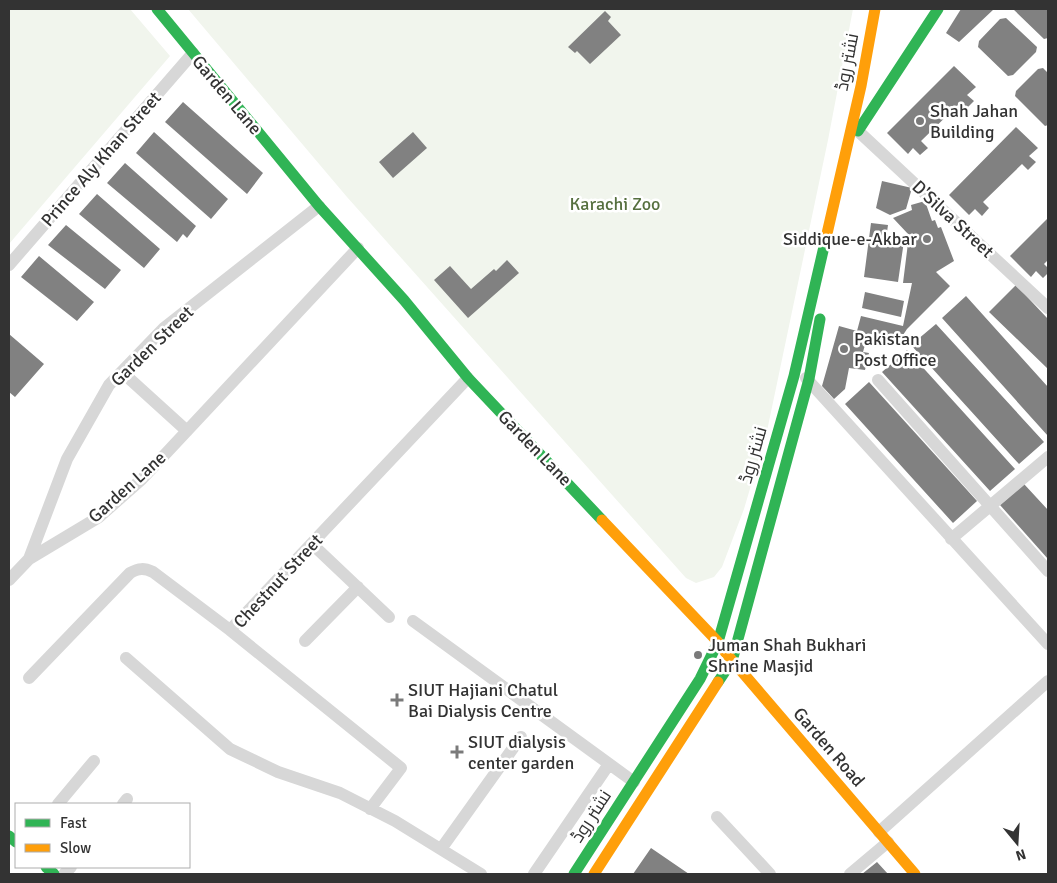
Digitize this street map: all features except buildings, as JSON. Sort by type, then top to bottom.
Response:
[{"type":"main road","name":"Garden Lane","points":[[157,9],[319,206],[358,248],[468,378],[718,642]]},
{"type":"main road","name":"نشتر روڈ","points":[[574,874],[700,679],[718,642],[794,376],[856,106],[875,9]]},
{"type":"main road","name":"نشتر روڈ","points":[[828,284],[884,9]]},
{"type":"main road","points":[[858,131],[938,9]]},
{"type":"main road","name":"نشتر روڈ","points":[[594,874],[732,661],[808,379],[824,303]]},
{"type":"main road","name":"Garden Road","points":[[718,642],[732,661],[915,874]]},
{"type":"street","name":"Prince Aly Khan Street","points":[[9,265],[192,53]]},
{"type":"street","name":"D'Silva Street","points":[[858,131],[1048,308]]},
{"type":"street","name":"Garden Street","points":[[9,580],[29,559],[68,459],[109,385],[164,328],[319,206]]},
{"type":"street","name":"Garden Lane","points":[[29,559],[99,517],[142,479],[358,248]]},
{"type":"street","points":[[122,372],[187,431]]},
{"type":"street","points":[[794,376],[808,379],[1048,644]]},
{"type":"street","name":"Chestnut Street","points":[[370,809],[401,768],[230,630],[468,378]]},
{"type":"street","points":[[878,380],[1048,571]]},
{"type":"street","points":[[951,539],[1048,457]]},
{"type":"street","points":[[312,544],[389,616]]},
{"type":"street","points":[[29,678],[130,573],[137,569],[144,568],[153,572],[230,630]]},
{"type":"street","points":[[305,641],[358,587]]},
{"type":"street","points":[[413,621],[634,782]]},
{"type":"street","points":[[126,658],[230,750],[278,772],[340,794],[370,809],[481,874]]},
{"type":"street","points":[[879,832],[1048,681]]},
{"type":"street","points":[[441,850],[521,738]]},
{"type":"street","points":[[59,803],[94,762]]},
{"type":"street","points":[[534,874],[609,764]]},
{"type":"street","points":[[717,817],[770,874]]},
{"type":"street","points":[[850,874],[888,842]]},
{"type":"green space","points":[[9,9],[130,9],[170,56],[9,244]]},
{"type":"green space","name":"Karachi Zoo","points":[[188,9],[853,9],[828,140],[767,431],[744,509],[722,567],[714,577],[696,583],[686,578],[347,197]]},
{"type":"traffic: fast","points":[[157,9],[319,206],[404,300],[468,378],[602,520]]},
{"type":"traffic: fast","points":[[858,131],[938,9]]},
{"type":"traffic: fast","points":[[574,874],[700,679],[718,642],[794,376],[826,238]]},
{"type":"traffic: fast","points":[[718,682],[732,661],[809,379],[820,319]]},
{"type":"traffic: fast","points":[[9,836],[15,841]]},
{"type":"traffic: fast","points":[[47,868],[54,874]]},
{"type":"traffic: slow","points":[[826,238],[861,86],[875,9]]},
{"type":"traffic: slow","points":[[602,520],[718,642]]},
{"type":"traffic: slow","points":[[725,652],[915,874]]},
{"type":"traffic: slow","points":[[594,874],[718,682]]},
{"type":"place","name":"Shah Jahan Building","points":[[920,121]]},
{"type":"place","name":"Siddique-e-Akbar","points":[[927,239]]},
{"type":"place","name":"Pakistan Post Office","points":[[844,349]]},
{"type":"place","name":"Juman Shah Bukhari Shrine Masjid","points":[[698,655]]},
{"type":"place","name":"SIUT Hajiani Chatul Bai Dialysis Centre","points":[[397,700]]},
{"type":"place","name":"SIUT dialysis center garden","points":[[457,752]]}]
